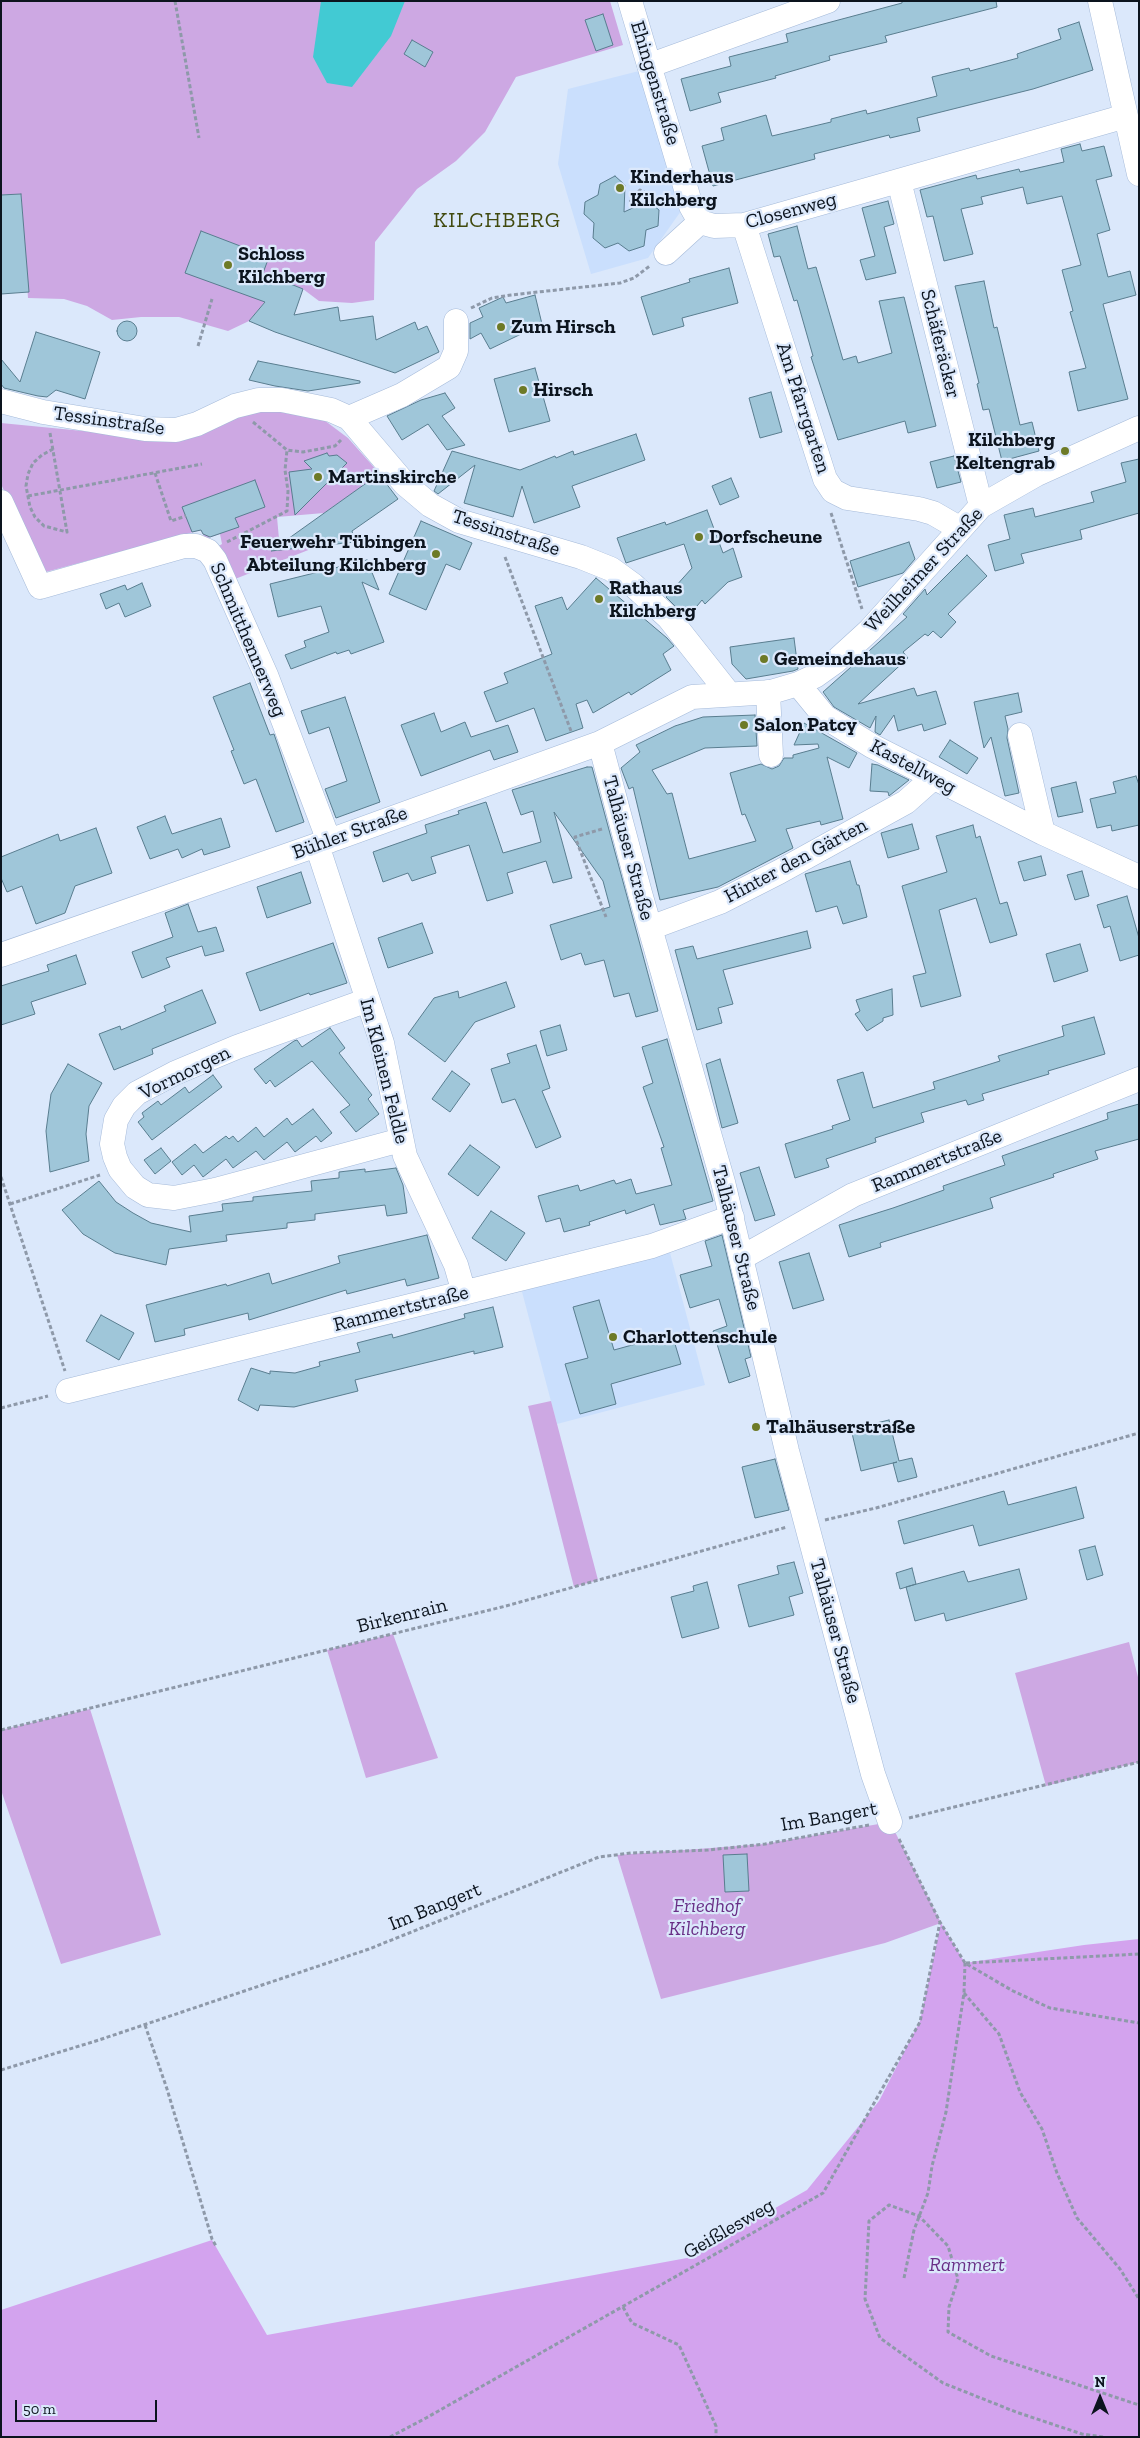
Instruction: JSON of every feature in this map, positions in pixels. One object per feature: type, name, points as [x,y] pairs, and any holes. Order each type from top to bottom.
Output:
[{"type":"street","name":"Ehingenstraße","points":[[630,1],[651,65],[691,206],[700,222]]},
{"type":"street","points":[[651,65],[828,1]]},
{"type":"street","points":[[1100,1],[1139,174]]},
{"type":"street","name":"Closenweg","points":[[700,222],[714,226],[744,225],[1126,116]]},
{"type":"street","name":"Schäferäcker","points":[[900,181],[981,506]]},
{"type":"street","points":[[666,253],[700,222]]},
{"type":"street","name":"Am Pfarrgarten","points":[[744,225],[823,472],[833,491],[847,498],[919,509],[933,513],[960,528]]},
{"type":"street","points":[[349,418],[402,395],[449,367],[456,351],[456,321]]},
{"type":"street","name":"Tessinstraße","points":[[1,402],[50,413],[145,429],[176,430],[197,424],[235,406],[259,400],[282,400],[331,410],[349,418],[400,478],[430,505],[459,521],[505,536],[559,549],[611,570],[633,585],[669,618],[728,694]]},
{"type":"street","name":"Weilheimer Straße","points":[[798,684],[836,661],[870,630],[981,506],[1059,463],[1139,428]]},
{"type":"street","name":"Schmitthennerweg","points":[[1,502],[40,588],[184,546],[196,546],[208,551],[215,560],[266,676],[323,843]]},
{"type":"street","points":[[694,652],[692,697],[768,692],[798,684]]},
{"type":"street","name":"Kastellweg","points":[[798,684],[825,717],[872,746],[1043,833],[1139,877]]},
{"type":"street","points":[[768,692],[771,755]]},
{"type":"street","name":"Bühler Straße","points":[[1,955],[323,843],[589,746],[692,697]]},
{"type":"street","points":[[1020,735],[1043,833]]},
{"type":"street","name":"Talhäuser Straße","points":[[589,746],[621,822],[732,1217],[787,1451],[873,1774],[890,1822]]},
{"type":"street","name":"Hinter den Gärten","points":[[650,928],[720,902],[780,872],[906,802],[933,778]]},
{"type":"street","name":"Im Kleinen Feldle","points":[[323,843],[382,1043],[401,1140],[413,1173],[456,1265],[464,1293]]},
{"type":"street","name":"Vormorgen","points":[[368,1000],[238,1047],[175,1073],[137,1093],[124,1106],[112,1132],[112,1144],[120,1169],[135,1187],[148,1194],[174,1198],[215,1190],[401,1140]]},
{"type":"street","name":"Rammertstraße","points":[[741,1258],[853,1196],[1139,1079]]},
{"type":"street","name":"Rammertstraße","points":[[70,1391],[652,1246],[732,1217]]},
{"type":"path","points":[[175,1],[199,138]]},
{"type":"path","points":[[630,202],[640,190],[700,222]]},
{"type":"path","points":[[456,321],[472,307],[492,298],[620,283],[634,278],[666,253]]},
{"type":"path","points":[[198,346],[212,299]]},
{"type":"path","points":[[50,413],[53,449],[67,532],[44,526],[36,517],[26,486],[28,474],[33,464],[42,455],[53,449]]},
{"type":"path","points":[[257,426],[287,450],[303,452],[335,446],[340,441]]},
{"type":"path","points":[[208,551],[286,511],[288,491],[285,470],[287,450]]},
{"type":"path","points":[[28,496],[202,464]]},
{"type":"path","points":[[155,473],[171,521],[186,516]]},
{"type":"path","points":[[833,491],[829,509],[870,630]]},
{"type":"path","points":[[505,536],[505,557],[589,746]]},
{"type":"path","points":[[606,917],[575,837],[621,822]]},
{"type":"path","points":[[10,1204],[120,1169]]},
{"type":"path","points":[[1,1177],[70,1391],[1,1408]]},
{"type":"path","name":"Birkenrain","points":[[1,1730],[506,1606],[806,1521],[836,1519],[1139,1433]]},
{"type":"path","name":"Im Bangert","points":[[1,2070],[145,2025],[369,1949],[599,1858],[631,1853],[708,1850],[765,1844],[890,1822],[1046,1786],[1139,1762]]},
{"type":"path","points":[[890,1822],[940,1922],[965,1963],[1013,1991],[1050,2008],[1139,2023]]},
{"type":"path","name":"Geißlesweg","points":[[390,2437],[823,2193],[920,2022],[940,1922]]},
{"type":"path","points":[[965,1963],[1139,1954]]},
{"type":"path","points":[[904,2278],[914,2230],[928,2193],[932,2166],[946,2112],[964,1993],[965,1963]]},
{"type":"path","points":[[964,1993],[999,2034],[1020,2092],[1042,2129],[1057,2173],[1077,2218],[1120,2269],[1139,2299]]},
{"type":"path","points":[[145,2025],[167,2089],[212,2239],[216,2246]]},
{"type":"path","points":[[1103,2437],[1082,2434],[1016,2412],[943,2382],[880,2338],[866,2299],[869,2221],[889,2206],[919,2216],[948,2246],[958,2279],[949,2307],[948,2332],[991,2356],[1139,2405]]},
{"type":"path","points":[[623,2307],[632,2323],[679,2345],[716,2426],[716,2437]]},
{"type":"shaded area","name":"Kinderhaus Kilchberg","points":[[639,71],[681,211],[648,258],[591,274],[558,164],[568,89]]},
{"type":"shaded area","name":"Charlottenschule","points":[[669,1249],[705,1385],[557,1424],[521,1288]]},
{"type":"green space","points":[[1,1],[610,1],[623,45],[516,77],[485,132],[456,161],[417,189],[375,242],[374,300],[352,303],[319,301],[303,289],[282,281],[249,321],[228,331],[179,317],[141,317],[112,320],[87,306],[64,299],[28,298],[21,194],[1,195]]},
{"type":"green space","points":[[258,408],[324,420],[348,438],[380,474],[324,513],[277,517],[280,550],[321,545],[230,581],[217,547],[222,544],[220,534],[205,539],[201,530],[42,573],[1,484],[1,423],[175,440],[221,426],[239,415]]},
{"type":"green space","points":[[551,1401],[598,1580],[574,1587],[528,1406]]},
{"type":"green space","points":[[393,1634],[438,1758],[366,1778],[327,1650]]},
{"type":"green space","points":[[1129,1642],[1139,1681],[1139,1762],[1046,1786],[1015,1673]]},
{"type":"green space","points":[[90,1709],[161,1935],[61,1964],[1,1790],[1,1730]]},
{"type":"green space","name":"Friedhof Kilchberg","points":[[890,1822],[941,1923],[885,1943],[661,1999],[617,1855],[765,1844]]},
{"type":"green space","name":"Rammert","points":[[941,1923],[965,1963],[1084,1945],[1139,1939],[1139,2437],[1,2437],[1,2310],[212,2240],[267,2335],[687,2258],[807,2190],[879,2101],[920,2021]]},
{"type":"water","points":[[321,1],[405,1],[391,36],[352,87],[327,83],[313,57]]},
{"type":"building","points":[[902,1],[996,1],[997,7],[885,36],[887,42],[829,56],[830,60],[775,76],[776,78],[718,93],[721,102],[690,111],[681,79],[731,66],[729,57],[788,42],[786,34],[902,3]]},
{"type":"building","points":[[603,14],[613,45],[596,51],[585,20]]},
{"type":"building","points":[[1079,22],[1093,70],[1033,89],[917,118],[920,131],[890,138],[889,135],[814,154],[815,159],[713,186],[702,146],[724,140],[721,128],[766,115],[772,136],[831,122],[831,119],[866,110],[867,114],[937,96],[932,77],[969,68],[970,71],[1018,58],[1017,54],[1061,39],[1058,29]]},
{"type":"building","points":[[412,40],[433,52],[425,67],[404,54]]},
{"type":"building","points":[[1080,144],[1082,151],[1104,146],[1112,176],[1096,180],[1110,230],[1097,234],[1108,277],[1130,271],[1136,295],[1103,304],[1128,399],[1078,411],[1069,372],[1086,368],[1070,312],[1073,311],[1062,270],[1081,265],[1062,196],[1027,204],[1023,187],[981,197],[983,204],[961,209],[973,254],[944,261],[933,216],[927,217],[920,190],[976,175],[977,179],[1019,169],[1020,172],[1064,162],[1061,149]]},
{"type":"building","points":[[615,176],[625,185],[624,212],[648,201],[659,210],[658,226],[646,230],[644,246],[629,251],[618,243],[605,248],[593,238],[594,223],[584,214],[585,202],[598,195],[600,184]]},
{"type":"building","points":[[21,194],[29,292],[1,294],[1,195]]},
{"type":"building","points":[[888,201],[894,224],[884,227],[896,273],[866,280],[860,260],[875,256],[862,208]]},
{"type":"building","points":[[797,226],[808,269],[816,267],[843,360],[856,356],[858,363],[892,353],[879,301],[904,297],[936,426],[908,433],[905,421],[838,440],[811,357],[813,356],[797,300],[794,301],[780,256],[774,257],[768,234]]},
{"type":"building","points":[[201,231],[269,257],[263,273],[303,289],[294,315],[338,307],[340,321],[373,316],[376,340],[415,322],[418,330],[427,326],[439,352],[395,373],[275,332],[249,321],[265,302],[185,273]]},
{"type":"building","points":[[729,268],[738,303],[682,318],[684,326],[653,335],[641,297],[690,282],[689,279]]},
{"type":"building","points":[[984,281],[994,328],[997,327],[1020,425],[1032,422],[1039,451],[1002,461],[989,409],[983,410],[977,384],[979,383],[955,286]]},
{"type":"building","points":[[535,295],[542,324],[490,349],[481,333],[470,339],[470,323],[483,317],[479,308],[503,297],[506,303]]},
{"type":"building","points":[[127,321],[134,324],[137,331],[134,338],[127,341],[120,338],[117,331],[120,324]]},
{"type":"building","points":[[36,332],[100,352],[85,399],[56,390],[47,397],[38,396],[4,388],[1,384],[1,359],[20,382]]},
{"type":"building","points":[[258,361],[360,381],[360,383],[308,391],[249,380]]},
{"type":"building","points":[[535,368],[550,421],[509,432],[494,379]]},
{"type":"building","points":[[771,392],[782,432],[760,438],[749,398]]},
{"type":"building","points":[[445,393],[455,408],[442,416],[465,445],[447,450],[428,424],[402,440],[387,416],[421,400]]},
{"type":"building","points":[[636,434],[645,460],[572,486],[580,507],[534,523],[522,486],[513,517],[464,503],[475,465],[438,494],[434,491],[452,451],[520,470],[555,456],[556,458],[573,451],[574,455]]},
{"type":"building","name":"Martinskirche","points":[[327,453],[329,456],[337,455],[347,463],[295,515],[289,472],[312,469],[304,461]]},
{"type":"building","points":[[954,456],[961,482],[937,488],[930,462]]},
{"type":"building","points":[[1139,459],[1139,513],[1080,530],[1082,539],[1021,554],[1024,563],[995,571],[988,545],[1010,539],[1004,515],[1033,508],[1035,517],[1094,502],[1091,492],[1126,482],[1121,463]]},
{"type":"building","points":[[379,474],[398,499],[352,531],[355,542],[271,551]]},
{"type":"building","points":[[731,478],[739,497],[720,505],[712,486]]},
{"type":"building","points":[[255,480],[265,507],[235,518],[239,527],[210,537],[203,534],[201,530],[192,532],[182,507]]},
{"type":"building","points":[[707,510],[723,553],[733,548],[742,577],[728,582],[705,604],[702,600],[687,618],[666,597],[692,568],[684,544],[626,563],[617,538],[665,522],[666,525]]},
{"type":"building","points":[[421,521],[472,543],[460,570],[446,564],[426,610],[389,594]]},
{"type":"building","points":[[909,542],[915,559],[903,573],[858,587],[850,561]]},
{"type":"building","points":[[967,555],[987,576],[948,614],[956,622],[941,638],[933,631],[928,636],[925,634],[903,652],[908,658],[858,704],[914,688],[917,696],[936,691],[946,724],[924,731],[922,724],[898,731],[894,715],[880,735],[875,732],[876,716],[870,728],[834,707],[823,692],[907,617],[903,614],[925,589],[927,595]]},
{"type":"building","points":[[367,560],[379,590],[362,582],[384,642],[351,654],[349,650],[337,654],[336,652],[291,669],[285,655],[306,647],[304,641],[329,632],[321,606],[278,617],[270,584]]},
{"type":"building","points":[[596,578],[674,646],[663,654],[671,670],[631,695],[629,692],[593,713],[587,700],[576,704],[583,728],[546,741],[534,708],[496,722],[484,692],[508,683],[504,673],[552,654],[535,606],[562,597],[567,610]]},
{"type":"building","points":[[142,583],[151,606],[125,617],[119,603],[106,609],[100,594],[125,585],[127,590]]},
{"type":"building","name":"Gemeindehaus","points":[[794,638],[798,669],[746,679],[732,664],[730,647]]},
{"type":"building","points":[[250,683],[270,735],[274,734],[304,822],[276,832],[256,779],[244,784],[231,751],[234,750],[213,697]]},
{"type":"building","points":[[1018,693],[1022,712],[1005,716],[1008,729],[1007,738],[1019,793],[1005,796],[991,737],[984,748],[974,702]]},
{"type":"building","points":[[345,697],[380,802],[336,818],[325,789],[347,781],[329,727],[309,734],[301,711]]},
{"type":"building","points":[[434,713],[441,732],[465,722],[471,737],[508,725],[518,752],[494,760],[490,750],[421,776],[401,725]]},
{"type":"building","points":[[755,715],[757,746],[705,748],[652,770],[667,794],[672,793],[689,859],[756,841],[745,814],[742,815],[730,773],[761,764],[772,769],[779,766],[784,758],[793,758],[793,755],[819,748],[818,744],[794,745],[804,723],[857,753],[849,768],[827,757],[843,819],[821,825],[820,821],[786,829],[793,848],[718,887],[660,900],[633,787],[629,789],[621,768],[640,752],[636,745],[675,726],[703,717]]},
{"type":"building","points":[[950,740],[978,758],[967,774],[939,757]]},
{"type":"building","points":[[872,764],[909,780],[889,796],[888,792],[870,791]]},
{"type":"building","points":[[592,767],[658,1011],[636,1017],[629,993],[614,997],[604,960],[585,965],[581,953],[561,960],[550,925],[610,907],[603,881],[554,812],[572,878],[553,883],[546,861],[507,873],[513,893],[487,901],[469,845],[431,857],[436,873],[412,881],[408,873],[383,882],[373,852],[427,833],[425,825],[459,814],[458,811],[486,802],[503,853],[541,842],[533,811],[521,815],[512,790]]},
{"type":"building","points":[[1136,776],[1139,785],[1139,825],[1112,831],[1111,825],[1097,828],[1090,799],[1116,793],[1113,782]]},
{"type":"building","points":[[1076,782],[1083,812],[1058,817],[1051,788]]},
{"type":"building","points":[[165,816],[172,834],[221,818],[230,847],[204,855],[202,849],[182,858],[178,849],[150,859],[137,827]]},
{"type":"building","points":[[912,824],[919,849],[888,858],[881,833]]},
{"type":"building","points":[[973,825],[976,838],[980,836],[1000,904],[1007,902],[1017,935],[990,943],[976,898],[939,910],[961,996],[921,1007],[913,976],[926,973],[902,886],[947,872],[936,836]]},
{"type":"building","points":[[96,828],[112,873],[75,886],[65,913],[36,924],[22,886],[7,892],[1,878],[1,857],[58,834],[60,841]]},
{"type":"building","points":[[1041,856],[1046,875],[1024,881],[1018,862]]},
{"type":"building","points":[[850,861],[857,885],[859,885],[867,917],[843,924],[837,906],[816,912],[805,874]]},
{"type":"building","points":[[1082,871],[1089,896],[1075,900],[1067,875]]},
{"type":"building","points":[[301,872],[311,903],[267,918],[257,887]]},
{"type":"building","points":[[1127,896],[1139,938],[1139,955],[1120,961],[1110,926],[1104,928],[1097,905]]},
{"type":"building","points":[[188,904],[198,932],[216,927],[224,951],[205,956],[202,946],[166,958],[170,967],[142,978],[132,952],[173,937],[165,913]]},
{"type":"building","points":[[422,923],[433,953],[388,968],[378,938]]},
{"type":"building","points":[[807,931],[811,948],[723,970],[733,1004],[718,1008],[722,1023],[697,1030],[675,950],[693,946],[697,959]]},
{"type":"building","points":[[333,943],[347,983],[310,995],[309,993],[260,1011],[246,973]]},
{"type":"building","points":[[1080,944],[1088,971],[1054,982],[1046,954]]},
{"type":"building","points":[[76,955],[86,984],[31,1002],[35,1014],[1,1025],[1,986],[49,971],[47,965]]},
{"type":"building","points":[[506,982],[515,1007],[475,1022],[445,1062],[408,1034],[434,998],[458,991],[459,998]]},
{"type":"building","points":[[892,989],[893,1015],[883,1018],[883,1021],[867,1031],[855,1014],[860,1011],[856,1000]]},
{"type":"building","points":[[202,990],[216,1023],[152,1049],[153,1054],[114,1070],[99,1034],[120,1026],[121,1030],[166,1011],[164,1006]]},
{"type":"building","points":[[1094,1017],[1105,1054],[1048,1071],[1049,1074],[982,1094],[984,1100],[968,1105],[966,1100],[921,1113],[924,1122],[875,1138],[876,1142],[826,1159],[829,1167],[795,1178],[785,1144],[833,1129],[832,1126],[850,1120],[837,1080],[863,1072],[873,1108],[935,1089],[933,1082],[1000,1061],[998,1056],[1064,1036],[1062,1026]]},
{"type":"building","points":[[560,1025],[567,1050],[547,1056],[540,1031]]},
{"type":"building","points":[[330,1028],[345,1048],[339,1053],[372,1095],[368,1099],[379,1114],[356,1132],[340,1112],[350,1105],[312,1061],[275,1087],[270,1080],[266,1084],[254,1069],[294,1041],[297,1040],[302,1047]]},
{"type":"building","points":[[667,1039],[713,1201],[683,1210],[686,1219],[660,1225],[654,1204],[626,1214],[625,1210],[589,1222],[590,1225],[564,1232],[560,1218],[546,1222],[538,1196],[578,1185],[580,1191],[614,1180],[616,1184],[631,1179],[636,1194],[672,1185],[661,1148],[664,1147],[643,1087],[653,1083],[642,1047]]},
{"type":"building","points":[[536,1045],[550,1088],[542,1091],[561,1137],[536,1148],[515,1099],[502,1103],[491,1069],[510,1063],[507,1054]]},
{"type":"building","points":[[720,1059],[738,1123],[722,1128],[706,1064]]},
{"type":"building","points":[[68,1064],[102,1083],[89,1106],[86,1134],[89,1161],[50,1172],[46,1131],[51,1094]]},
{"type":"building","points":[[452,1071],[470,1084],[450,1112],[432,1099]]},
{"type":"building","points":[[213,1075],[222,1087],[152,1140],[138,1122],[144,1117],[142,1113],[158,1101],[161,1105],[185,1087],[189,1093]]},
{"type":"building","points":[[1139,1104],[1139,1139],[1095,1151],[1098,1159],[1053,1174],[1054,1177],[990,1198],[993,1208],[880,1243],[881,1247],[849,1257],[839,1225],[944,1190],[943,1186],[1005,1165],[1002,1156],[1108,1119],[1107,1113]]},
{"type":"building","points":[[313,1109],[332,1133],[321,1142],[316,1136],[295,1152],[287,1142],[264,1160],[256,1151],[233,1168],[226,1159],[203,1177],[194,1165],[182,1175],[172,1162],[195,1144],[203,1153],[226,1136],[229,1139],[233,1136],[238,1142],[256,1127],[264,1137],[287,1118],[292,1125]]},
{"type":"building","points":[[470,1145],[500,1167],[478,1196],[448,1174]]},
{"type":"building","points":[[161,1148],[171,1161],[155,1174],[144,1160]]},
{"type":"building","points":[[759,1167],[775,1215],[755,1221],[740,1173]]},
{"type":"building","points":[[396,1168],[403,1185],[407,1213],[387,1216],[385,1205],[315,1214],[315,1220],[287,1223],[287,1228],[226,1235],[227,1241],[169,1249],[166,1265],[115,1253],[83,1234],[62,1210],[99,1181],[116,1202],[151,1223],[191,1232],[189,1216],[223,1211],[222,1204],[253,1201],[253,1197],[312,1191],[311,1181],[339,1178],[339,1172],[365,1169],[365,1172]]},
{"type":"building","points":[[491,1211],[525,1233],[506,1261],[472,1238]]},
{"type":"building","points":[[427,1235],[439,1278],[407,1286],[405,1279],[347,1294],[346,1290],[249,1320],[248,1313],[184,1329],[185,1335],[155,1342],[146,1305],[226,1284],[227,1286],[269,1273],[272,1284],[340,1263],[338,1256]]},
{"type":"building","points":[[722,1235],[751,1357],[745,1359],[750,1376],[729,1383],[713,1331],[727,1326],[719,1299],[690,1308],[680,1275],[712,1266],[705,1241]]},
{"type":"building","points":[[809,1253],[824,1300],[793,1309],[779,1262]]},
{"type":"building","points":[[599,1300],[614,1350],[672,1334],[681,1364],[611,1384],[616,1404],[580,1414],[565,1364],[588,1358],[573,1307]]},
{"type":"building","points":[[493,1307],[503,1347],[474,1354],[474,1351],[355,1380],[358,1391],[294,1407],[260,1405],[258,1411],[238,1400],[251,1368],[270,1374],[270,1371],[295,1373],[320,1366],[319,1362],[360,1352],[357,1343],[392,1334],[393,1338],[465,1318],[464,1314]]},
{"type":"building","points":[[101,1315],[134,1333],[119,1360],[86,1341]]},
{"type":"building","points":[[889,1420],[899,1461],[912,1458],[917,1477],[898,1482],[893,1463],[861,1471],[851,1429]]},
{"type":"building","points":[[775,1459],[789,1510],[755,1518],[742,1467]]},
{"type":"building","points":[[1076,1487],[1084,1518],[979,1546],[973,1525],[904,1544],[898,1521],[1004,1491],[1008,1505]]},
{"type":"building","points":[[1095,1546],[1103,1575],[1087,1580],[1079,1550]]},
{"type":"building","points":[[794,1562],[803,1593],[789,1597],[794,1615],[749,1627],[738,1585],[779,1574],[777,1566]]},
{"type":"building","points":[[912,1568],[916,1584],[900,1589],[896,1573]]},
{"type":"building","points":[[1019,1569],[1027,1599],[946,1621],[944,1613],[915,1621],[906,1587],[964,1571],[968,1582]]},
{"type":"building","points":[[707,1582],[719,1628],[682,1638],[671,1597],[694,1591],[693,1586]]},
{"type":"building","points":[[747,1854],[749,1891],[725,1892],[723,1855]]},
{"type":"place","name":"Kinderhaus Kilchberg","points":[[620,188]]},
{"type":"place","name":"Schloss Kilchberg","points":[[228,265]]},
{"type":"place","name":"Zum Hirsch","points":[[501,327]]},
{"type":"place","name":"Hirsch","points":[[523,390]]},
{"type":"place","name":"Kilchberg Keltengrab","points":[[1065,451]]},
{"type":"place","name":"Martinskirche","points":[[318,477]]},
{"type":"place","name":"Dorfscheune","points":[[699,537]]},
{"type":"place","name":"Feuerwehr Tübingen Abteilung Kilchberg","points":[[436,554]]},
{"type":"place","name":"Rathaus Kilchberg","points":[[599,599]]},
{"type":"place","name":"Gemeindehaus","points":[[764,659]]},
{"type":"place","name":"Salon Patcy","points":[[744,725]]},
{"type":"place","name":"Charlottenschule","points":[[613,1337]]},
{"type":"place","name":"Talhäuserstraße","points":[[756,1427]]},
{"type":"district","name":"KILCHBERG","points":[[497,221]]}]
